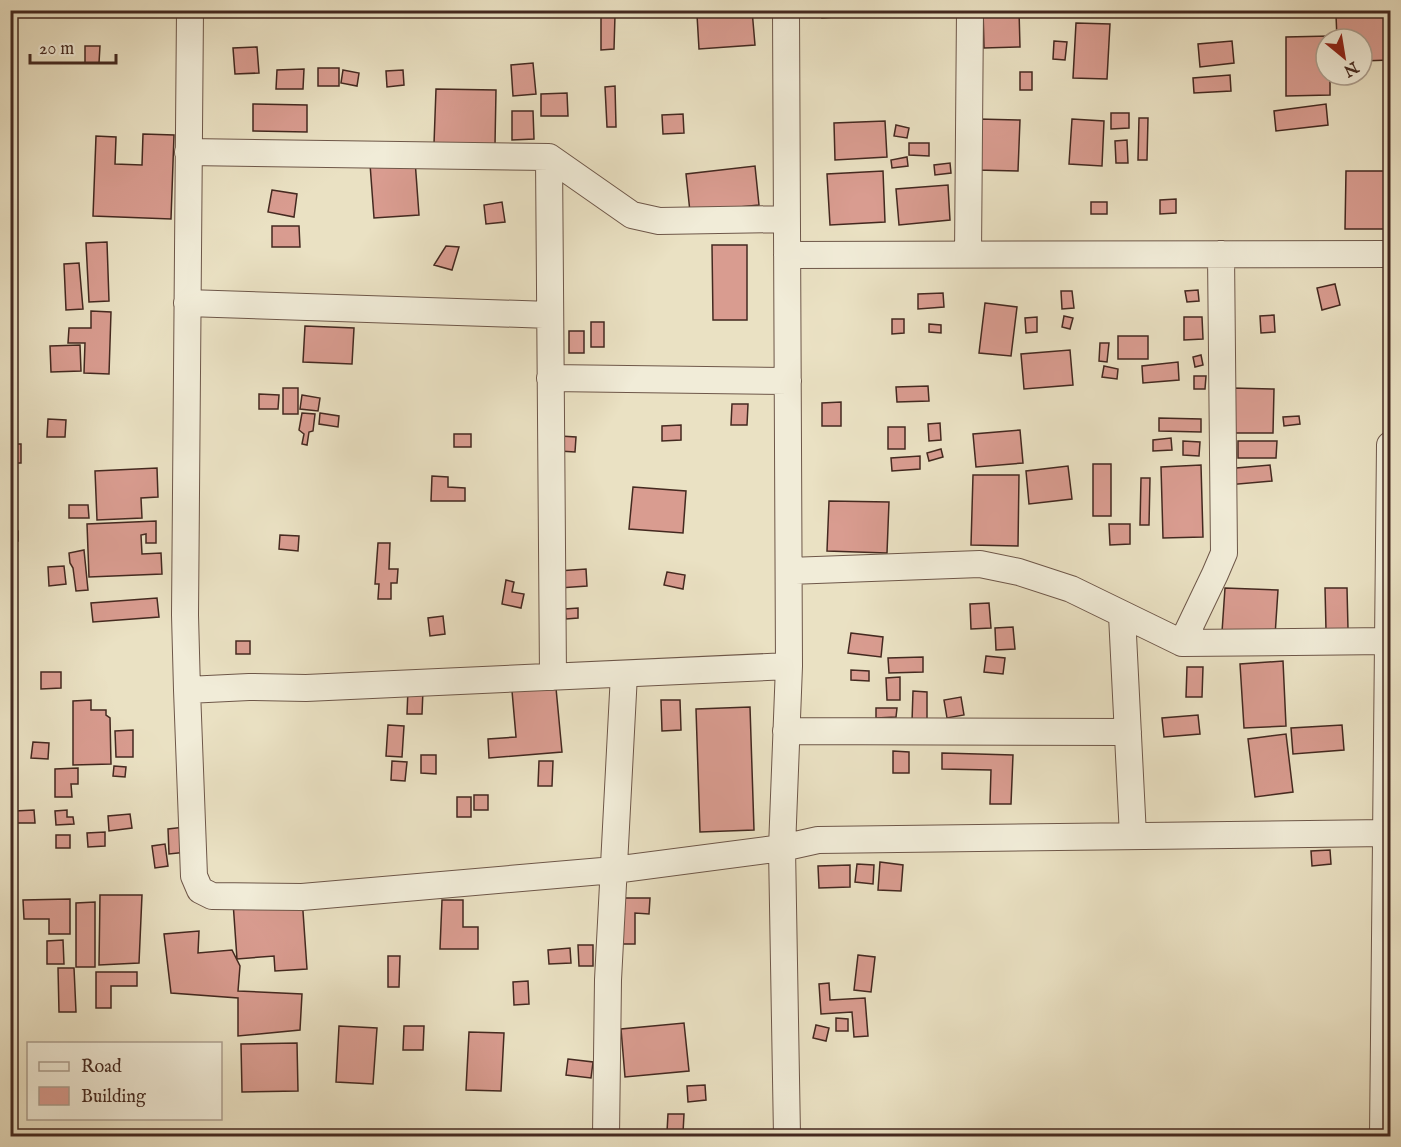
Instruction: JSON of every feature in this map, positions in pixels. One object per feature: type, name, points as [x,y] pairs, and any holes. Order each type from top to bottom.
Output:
[{"type":"street","points":[[190,10],[185,615],[194,876],[200,890],[212,896],[302,897],[614,870],[782,848],[818,840],[1386,833]]},
{"type":"street","points":[[786,10],[789,666],[782,848],[787,1137]]},
{"type":"street","points":[[968,254],[970,10]]},
{"type":"street","points":[[188,152],[549,157],[632,215],[659,221],[787,219]]},
{"type":"street","points":[[549,157],[553,677]]},
{"type":"street","points":[[1182,643],[1224,553],[1221,254]]},
{"type":"street","points":[[787,255],[1390,254]]},
{"type":"street","points":[[187,303],[550,315]]},
{"type":"street","points":[[550,378],[788,381]]},
{"type":"street","points":[[1383,1137],[1388,880],[1386,833],[1389,721],[1390,446]]},
{"type":"street","points":[[789,571],[980,564],[1019,572],[1071,589],[1182,643],[1388,641]]},
{"type":"street","points":[[1122,615],[1133,836]]},
{"type":"street","points":[[187,690],[249,687],[306,688],[789,666]]},
{"type":"street","points":[[606,1137],[608,980],[624,674]]},
{"type":"street","points":[[786,731],[1128,732]]},
{"type":"building","points":[[752,10],[755,45],[699,49],[697,15]]},
{"type":"building","points":[[822,10],[888,10],[888,13],[822,18]]},
{"type":"building","points":[[983,10],[1019,10],[1020,47],[984,48]]},
{"type":"building","points":[[1390,13],[1390,60],[1374,61],[1374,27],[1336,27],[1336,15]]},
{"type":"building","points":[[601,15],[615,15],[614,49],[601,50]]},
{"type":"building","points":[[1076,23],[1110,24],[1107,79],[1073,78]]},
{"type":"building","points":[[1314,36],[1314,87],[1330,87],[1330,95],[1286,96],[1286,37]]},
{"type":"building","points":[[1054,41],[1067,42],[1065,60],[1053,59]]},
{"type":"building","points":[[1232,41],[1234,63],[1200,67],[1198,44]]},
{"type":"building","points":[[85,46],[100,46],[99,63],[85,63]]},
{"type":"building","points":[[257,47],[259,73],[235,74],[233,48]]},
{"type":"building","points":[[533,63],[536,94],[513,96],[511,65]]},
{"type":"building","points":[[318,68],[339,68],[339,86],[318,86]]},
{"type":"building","points":[[304,69],[303,89],[276,89],[277,70]]},
{"type":"building","points":[[343,70],[359,73],[357,86],[341,83]]},
{"type":"building","points":[[403,70],[404,85],[387,87],[386,71]]},
{"type":"building","points":[[1020,72],[1032,72],[1032,90],[1020,90]]},
{"type":"building","points":[[1230,75],[1231,91],[1194,93],[1193,78]]},
{"type":"building","points":[[615,86],[616,127],[607,127],[605,87]]},
{"type":"building","points":[[436,89],[496,90],[495,145],[434,144]]},
{"type":"building","points":[[567,93],[568,116],[541,116],[541,94]]},
{"type":"building","points":[[253,104],[307,105],[307,132],[253,131]]},
{"type":"building","points":[[1326,104],[1328,125],[1276,131],[1274,111]]},
{"type":"building","points":[[512,111],[533,111],[534,139],[512,140]]},
{"type":"building","points":[[1111,113],[1129,113],[1129,128],[1111,129]]},
{"type":"building","points":[[683,114],[684,133],[663,134],[662,115]]},
{"type":"building","points":[[1139,118],[1148,118],[1147,160],[1138,160]]},
{"type":"building","points":[[978,119],[1020,120],[1018,171],[976,170]]},
{"type":"building","points":[[1072,119],[1104,121],[1102,166],[1069,164]]},
{"type":"building","points":[[885,121],[887,157],[835,160],[834,123]]},
{"type":"building","points":[[896,125],[909,128],[907,138],[894,136]]},
{"type":"building","points":[[143,134],[174,135],[171,219],[93,216],[96,136],[116,137],[115,164],[142,165]]},
{"type":"building","points":[[1127,140],[1128,163],[1116,163],[1115,141]]},
{"type":"building","points":[[909,143],[929,143],[929,156],[909,155]]},
{"type":"building","points":[[907,157],[908,166],[892,168],[891,160]]},
{"type":"building","points":[[415,160],[419,215],[374,218],[370,164]]},
{"type":"building","points":[[950,163],[951,173],[935,175],[934,165]]},
{"type":"building","points":[[755,166],[759,205],[690,212],[686,174]]},
{"type":"building","points":[[883,171],[885,222],[830,225],[827,174]]},
{"type":"building","points":[[1346,171],[1390,171],[1390,229],[1345,229]]},
{"type":"building","points":[[948,185],[950,220],[899,225],[896,189]]},
{"type":"building","points":[[272,190],[297,194],[294,217],[268,212]]},
{"type":"building","points":[[1176,199],[1176,213],[1160,214],[1160,200]]},
{"type":"building","points":[[502,202],[505,222],[486,224],[484,205]]},
{"type":"building","points":[[1091,202],[1107,202],[1107,214],[1091,214]]},
{"type":"building","points":[[272,226],[299,226],[300,247],[272,247]]},
{"type":"building","points":[[107,242],[109,301],[89,302],[86,243]]},
{"type":"building","points":[[712,245],[747,245],[747,320],[713,320]]},
{"type":"building","points":[[446,246],[459,247],[452,270],[434,265]]},
{"type":"building","points":[[79,263],[83,309],[66,310],[64,264]]},
{"type":"building","points":[[1335,284],[1340,305],[1322,310],[1317,288]]},
{"type":"building","points":[[1198,290],[1199,301],[1187,302],[1185,291]]},
{"type":"building","points":[[1061,291],[1072,291],[1074,308],[1062,309]]},
{"type":"building","points":[[943,293],[944,307],[918,309],[918,294]]},
{"type":"building","points":[[985,303],[1017,307],[1011,356],[979,353]]},
{"type":"building","points":[[91,311],[111,312],[109,374],[84,373],[85,343],[68,343],[69,328],[91,328]]},
{"type":"building","points":[[1274,315],[1275,332],[1261,333],[1260,316]]},
{"type":"building","points":[[1064,316],[1073,318],[1070,329],[1062,327]]},
{"type":"building","points":[[1037,317],[1037,332],[1026,333],[1025,318]]},
{"type":"building","points":[[1184,317],[1202,317],[1203,339],[1184,340]]},
{"type":"building","points":[[892,319],[904,319],[904,333],[892,334]]},
{"type":"building","points":[[591,322],[604,322],[604,347],[591,347]]},
{"type":"building","points":[[929,324],[941,325],[941,333],[929,332]]},
{"type":"building","points":[[305,326],[354,328],[352,364],[303,362]]},
{"type":"building","points":[[569,331],[584,331],[584,353],[569,353]]},
{"type":"building","points":[[1118,336],[1148,336],[1148,359],[1118,359]]},
{"type":"building","points":[[1100,343],[1109,343],[1107,362],[1099,361]]},
{"type":"building","points":[[80,345],[81,371],[51,372],[50,346]]},
{"type":"building","points":[[1070,350],[1073,385],[1024,389],[1021,354]]},
{"type":"building","points":[[1201,355],[1203,365],[1195,367],[1193,357]]},
{"type":"building","points":[[1178,362],[1179,380],[1143,383],[1142,366]]},
{"type":"building","points":[[1104,366],[1118,369],[1117,379],[1102,377]]},
{"type":"building","points":[[1194,376],[1206,376],[1205,389],[1194,389]]},
{"type":"building","points":[[928,386],[929,401],[897,402],[896,387]]},
{"type":"building","points":[[283,388],[298,388],[298,414],[283,414]]},
{"type":"building","points":[[1232,388],[1274,389],[1273,433],[1232,433]]},
{"type":"building","points":[[259,394],[279,395],[278,409],[259,409]]},
{"type":"building","points":[[302,395],[320,398],[318,411],[300,409]]},
{"type":"building","points":[[841,402],[841,426],[822,426],[822,403]]},
{"type":"building","points":[[732,404],[748,404],[747,425],[731,425]]},
{"type":"building","points":[[302,413],[315,414],[313,431],[309,432],[307,445],[302,444],[304,434],[299,430]]},
{"type":"building","points":[[320,413],[339,416],[338,427],[319,424]]},
{"type":"building","points":[[1299,416],[1300,424],[1284,426],[1283,417]]},
{"type":"building","points":[[1159,418],[1201,419],[1201,432],[1159,431]]},
{"type":"building","points":[[48,419],[66,420],[65,437],[47,437]]},
{"type":"building","points":[[940,423],[941,440],[929,441],[928,424]]},
{"type":"building","points":[[681,425],[681,440],[662,441],[662,426]]},
{"type":"building","points":[[888,427],[905,427],[905,449],[888,449]]},
{"type":"building","points":[[1020,430],[1023,463],[976,467],[973,434]]},
{"type":"building","points":[[454,434],[471,434],[471,447],[454,447]]},
{"type":"building","points":[[560,436],[576,437],[575,452],[559,451]]},
{"type":"building","points":[[1171,438],[1172,450],[1153,451],[1153,440]]},
{"type":"building","points":[[1183,441],[1200,442],[1199,456],[1183,455]]},
{"type":"building","points":[[1238,441],[1277,441],[1276,458],[1238,458]]},
{"type":"building","points":[[10,444],[21,444],[21,463],[10,463]]},
{"type":"building","points":[[941,449],[943,457],[929,461],[927,453]]},
{"type":"building","points":[[920,456],[920,469],[892,471],[891,458]]},
{"type":"building","points":[[1093,464],[1111,464],[1111,516],[1093,516]]},
{"type":"building","points":[[1201,465],[1203,537],[1163,538],[1161,467]]},
{"type":"building","points":[[1270,465],[1272,481],[1227,485],[1225,469]]},
{"type":"building","points":[[1068,466],[1072,499],[1029,504],[1026,471]]},
{"type":"building","points":[[157,468],[158,497],[141,498],[142,518],[97,520],[95,471]]},
{"type":"building","points":[[973,475],[1019,475],[1018,546],[971,545]]},
{"type":"building","points":[[432,476],[448,477],[448,487],[465,488],[465,501],[431,501]]},
{"type":"building","points":[[1141,478],[1150,478],[1149,525],[1140,525]]},
{"type":"building","points":[[633,487],[686,491],[683,533],[629,529]]},
{"type":"building","points":[[829,501],[889,502],[887,553],[827,551]]},
{"type":"building","points":[[69,505],[88,505],[89,518],[69,518]]},
{"type":"building","points":[[156,521],[156,543],[146,543],[146,534],[141,535],[142,554],[161,553],[162,574],[89,577],[87,524]]},
{"type":"building","points":[[1109,524],[1130,524],[1130,544],[1110,545]]},
{"type":"building","points":[[10,531],[18,531],[18,541],[10,541]]},
{"type":"building","points":[[280,535],[299,536],[298,551],[279,549]]},
{"type":"building","points":[[378,543],[390,543],[389,569],[398,569],[397,583],[391,583],[391,599],[378,599],[379,584],[375,584]]},
{"type":"building","points":[[84,550],[88,590],[76,591],[69,553]]},
{"type":"building","points":[[64,566],[66,584],[49,586],[48,567]]},
{"type":"building","points":[[586,569],[587,586],[559,588],[558,571]]},
{"type":"building","points":[[667,572],[685,575],[683,589],[664,585]]},
{"type":"building","points":[[506,580],[514,582],[512,592],[524,594],[521,608],[502,604]]},
{"type":"building","points":[[1225,588],[1278,590],[1275,636],[1222,632]]},
{"type":"building","points":[[1325,588],[1347,588],[1348,629],[1326,630]]},
{"type":"building","points":[[157,598],[159,617],[93,622],[91,603]]},
{"type":"building","points":[[989,603],[991,628],[971,629],[970,604]]},
{"type":"building","points":[[578,608],[578,618],[566,619],[565,609]]},
{"type":"building","points":[[443,616],[445,634],[430,636],[428,618]]},
{"type":"building","points":[[1013,627],[1015,649],[996,650],[995,628]]},
{"type":"building","points":[[10,629],[15,630],[15,642],[10,642]]},
{"type":"building","points":[[851,633],[883,637],[881,657],[848,653]]},
{"type":"building","points":[[236,641],[250,641],[250,654],[236,654]]},
{"type":"building","points":[[986,656],[1005,658],[1003,674],[984,672]]},
{"type":"building","points":[[923,657],[923,672],[889,673],[888,658]]},
{"type":"building","points":[[1283,661],[1286,726],[1244,728],[1240,664]]},
{"type":"building","points":[[1187,667],[1203,667],[1202,697],[1186,697]]},
{"type":"building","points":[[851,670],[869,671],[869,681],[851,680]]},
{"type":"building","points":[[41,672],[61,672],[61,688],[41,689]]},
{"type":"building","points":[[900,677],[900,700],[887,700],[886,678]]},
{"type":"building","points":[[556,688],[562,752],[489,758],[488,739],[516,737],[512,691]]},
{"type":"building","points":[[408,689],[423,690],[422,714],[407,714]]},
{"type":"building","points":[[913,691],[927,692],[927,722],[912,722]]},
{"type":"building","points":[[961,697],[964,715],[947,718],[944,700]]},
{"type":"building","points":[[91,700],[91,710],[106,710],[106,715],[110,718],[111,764],[73,765],[73,701]]},
{"type":"building","points":[[661,700],[680,700],[681,730],[662,731]]},
{"type":"building","points":[[750,707],[754,830],[700,832],[696,709]]},
{"type":"building","points":[[876,708],[897,708],[896,717],[876,718]]},
{"type":"building","points":[[1198,715],[1200,734],[1164,737],[1162,718]]},
{"type":"building","points":[[388,725],[404,726],[402,757],[386,756]]},
{"type":"building","points":[[1342,725],[1344,750],[1293,754],[1291,728]]},
{"type":"building","points":[[133,730],[133,757],[116,757],[115,731]]},
{"type":"building","points":[[1286,734],[1293,792],[1255,797],[1248,739]]},
{"type":"building","points":[[33,742],[49,743],[48,759],[31,758]]},
{"type":"building","points":[[893,751],[909,752],[909,773],[893,773]]},
{"type":"building","points":[[942,753],[1013,755],[1011,804],[990,804],[991,770],[942,769]]},
{"type":"building","points":[[421,755],[436,755],[436,774],[421,773]]},
{"type":"building","points":[[392,761],[407,762],[405,781],[391,780]]},
{"type":"building","points":[[539,761],[553,761],[552,786],[538,786]]},
{"type":"building","points":[[114,766],[126,767],[125,777],[113,776]]},
{"type":"building","points":[[78,768],[78,784],[71,784],[72,797],[55,797],[55,769]]},
{"type":"building","points":[[474,795],[488,795],[488,810],[474,810]]},
{"type":"building","points":[[457,797],[471,797],[471,817],[457,817]]},
{"type":"building","points":[[34,810],[35,823],[15,823],[15,811]]},
{"type":"building","points":[[67,810],[67,817],[73,817],[74,824],[56,825],[55,811]]},
{"type":"building","points":[[130,814],[132,828],[109,831],[108,816]]},
{"type":"building","points":[[185,827],[187,852],[169,854],[168,829]]},
{"type":"building","points":[[105,832],[105,846],[88,847],[87,833]]},
{"type":"building","points":[[56,835],[70,835],[70,848],[56,848]]},
{"type":"building","points":[[165,844],[168,866],[155,868],[152,846]]},
{"type":"building","points":[[1330,850],[1331,864],[1312,866],[1311,851]]},
{"type":"building","points":[[880,862],[903,865],[901,891],[878,890]]},
{"type":"building","points":[[857,864],[874,865],[873,884],[855,882]]},
{"type":"building","points":[[850,865],[850,887],[819,888],[818,866]]},
{"type":"building","points":[[100,895],[142,895],[139,963],[99,965]]},
{"type":"building","points":[[302,897],[307,969],[275,971],[274,956],[237,959],[233,902]]},
{"type":"building","points":[[620,898],[650,898],[649,914],[635,913],[635,944],[619,944]]},
{"type":"building","points":[[70,899],[70,934],[49,934],[49,919],[24,919],[23,900]]},
{"type":"building","points":[[442,900],[463,900],[463,927],[478,927],[478,949],[440,949]]},
{"type":"building","points":[[95,902],[95,967],[76,967],[76,903]]},
{"type":"building","points":[[199,931],[198,953],[232,950],[240,966],[238,991],[302,994],[300,1030],[238,1036],[238,998],[171,993],[164,934]]},
{"type":"building","points":[[63,940],[64,964],[47,964],[47,941]]},
{"type":"building","points":[[578,945],[593,945],[593,966],[579,966]]},
{"type":"building","points":[[570,948],[571,963],[549,964],[548,950]]},
{"type":"building","points":[[858,955],[875,957],[871,992],[854,990]]},
{"type":"building","points":[[388,956],[400,956],[399,987],[388,987]]},
{"type":"building","points":[[58,968],[74,968],[76,1012],[59,1012]]},
{"type":"building","points":[[96,972],[137,972],[137,986],[111,986],[111,1008],[96,1008]]},
{"type":"building","points":[[528,981],[529,1004],[514,1005],[513,982]]},
{"type":"building","points":[[829,983],[830,1000],[865,998],[868,1036],[854,1037],[852,1012],[821,1014],[819,984]]},
{"type":"building","points":[[836,1018],[848,1019],[848,1031],[836,1031]]},
{"type":"building","points":[[684,1023],[689,1071],[625,1077],[621,1029]]},
{"type":"building","points":[[816,1025],[829,1028],[826,1041],[813,1038]]},
{"type":"building","points":[[339,1026],[377,1028],[373,1084],[336,1082]]},
{"type":"building","points":[[404,1026],[424,1026],[423,1050],[403,1050]]},
{"type":"building","points":[[469,1032],[504,1033],[501,1091],[466,1090]]},
{"type":"building","points":[[297,1043],[298,1091],[242,1092],[241,1044]]},
{"type":"building","points":[[568,1059],[593,1062],[591,1078],[566,1075]]},
{"type":"building","points":[[705,1085],[706,1100],[688,1102],[687,1086]]},
{"type":"building","points":[[668,1114],[684,1114],[683,1133],[667,1132]]}]
